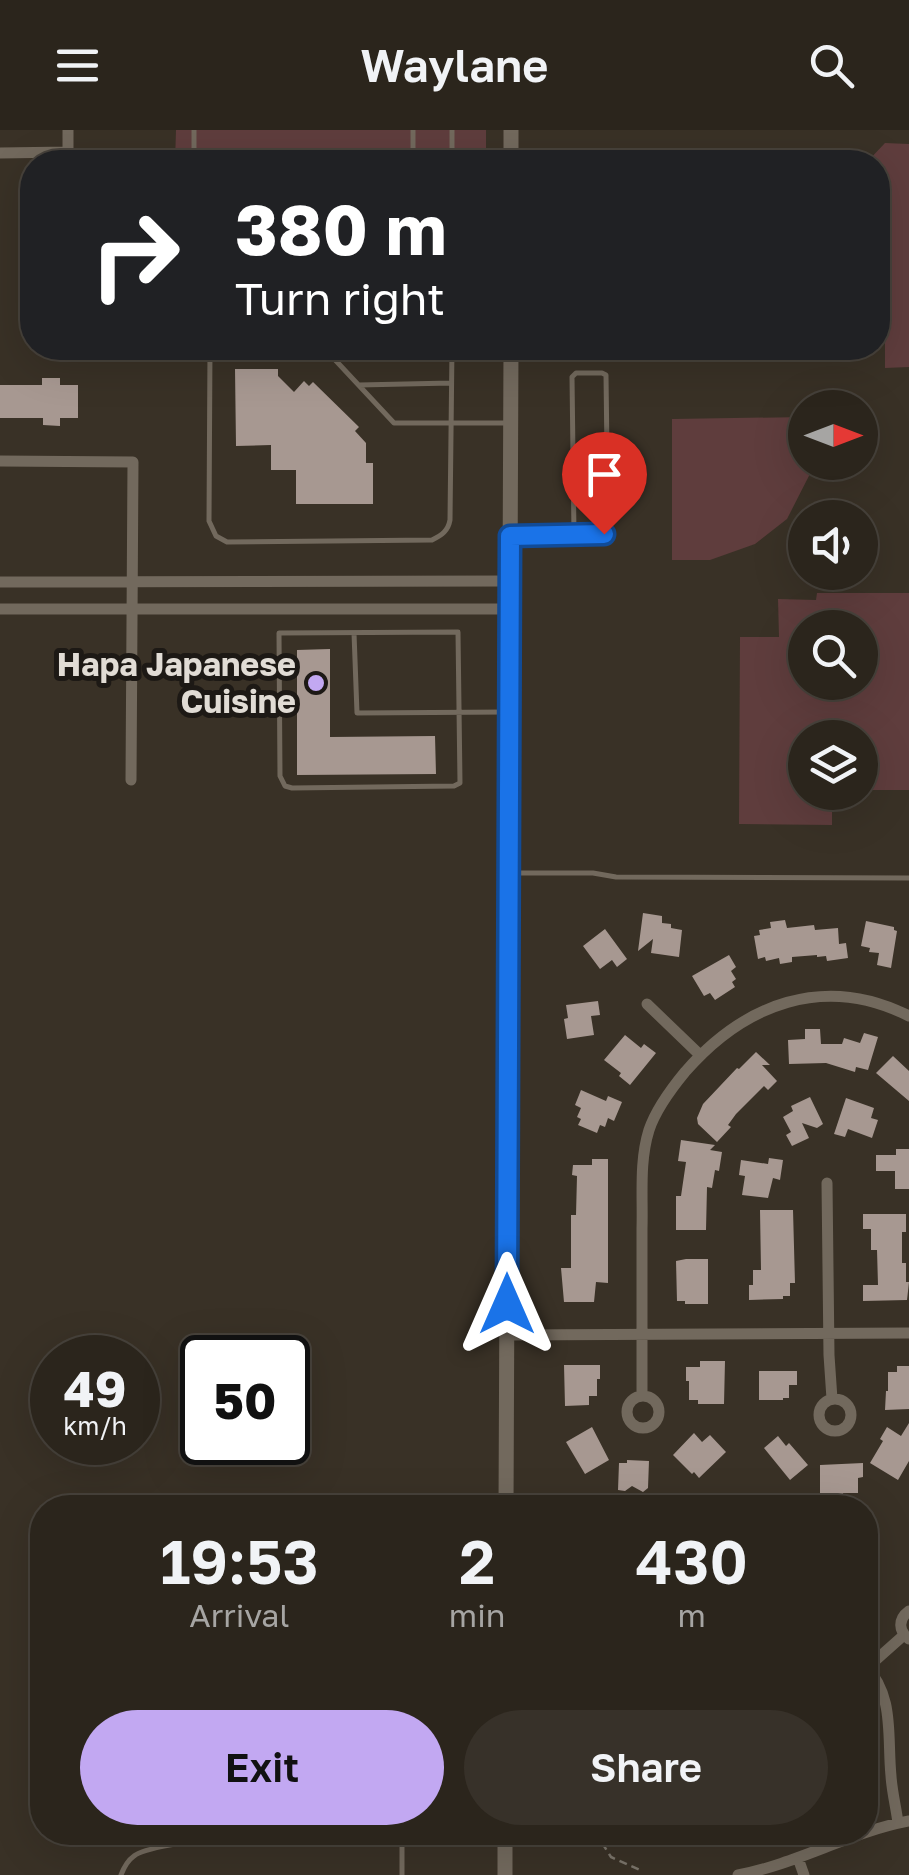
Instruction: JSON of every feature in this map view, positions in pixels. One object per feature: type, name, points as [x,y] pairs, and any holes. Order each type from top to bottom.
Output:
[{"type":"main road","points":[[506,1495],[510,360]]},
{"type":"main road","points":[[505,1845],[505,1875]]},
{"type":"street","points":[[0,461],[133,462],[131,780]]},
{"type":"street","points":[[0,582],[510,581]]},
{"type":"street","points":[[0,609],[510,609]]},
{"type":"street","points":[[642,1396],[642,1169],[649,1130],[662,1103],[700,1054],[738,1023],[763,1010],[794,1000],[851,998],[909,1016]]},
{"type":"street","points":[[646,1004],[700,1054]]},
{"type":"street","points":[[828,1182],[832,1399]]},
{"type":"street","points":[[507,1334],[909,1333]]},
{"type":"street","points":[[878,1657],[906,1637],[900,1622],[909,1611]]},
{"type":"street","points":[[878,1681],[888,1706],[891,1776],[904,1822],[878,1831]]},
{"type":"street","points":[[738,1875],[836,1845]]},
{"type":"street","points":[[798,1858],[804,1875]]},
{"type":"lane","points":[[210,360],[208,521],[216,536],[227,542],[432,540],[443,534],[450,520],[452,360]]},
{"type":"lane","points":[[335,360],[394,423],[510,423]]},
{"type":"lane","points":[[510,536],[604,534],[608,530],[606,375],[602,373],[576,373],[572,378],[574,534]]},
{"type":"lane","points":[[357,385],[452,383]]},
{"type":"lane","points":[[458,632],[460,714],[460,784],[286,786],[280,776],[279,633],[458,632]]},
{"type":"lane","points":[[354,633],[356,713],[510,712]]},
{"type":"lane","points":[[510,874],[909,878]]},
{"type":"lane","points":[[121,1875],[124,1865],[136,1853],[174,1845]]},
{"type":"lane","points":[[402,1845],[402,1875]]},
{"type":"path","points":[[604,1845],[612,1857],[640,1870]]},
{"type":"shaded area","points":[[176,130],[486,130],[486,150],[175,150]]},
{"type":"shaded area","points":[[885,143],[909,144],[909,367],[885,368],[885,360],[890,360],[890,150],[878,150]]},
{"type":"shaded area","points":[[788,417],[788,480],[806,480],[796,500],[788,500],[787,519],[755,544],[710,560],[672,560],[672,419]]},
{"type":"shaded area","points":[[817,593],[909,593],[909,790],[878,790],[878,720],[788,720],[788,810],[832,810],[832,825],[739,824],[740,637],[779,637],[778,599],[816,600]]},
{"type":"building","points":[[235,369],[278,369],[278,376],[294,392],[304,381],[309,386],[313,382],[359,427],[355,431],[366,443],[366,463],[373,463],[373,504],[296,504],[296,470],[271,470],[271,445],[236,446]]},
{"type":"building","points":[[42,378],[60,378],[60,385],[78,385],[78,418],[60,418],[60,426],[43,425],[43,418],[0,418],[0,385],[42,385]]},
{"type":"building","points":[[330,649],[330,737],[435,736],[436,774],[297,775],[297,650]]},
{"type":"building","points":[[643,913],[662,916],[662,923],[682,930],[679,957],[651,953],[653,939],[638,951]]},
{"type":"building","points":[[785,920],[787,928],[838,928],[839,944],[846,943],[848,958],[827,961],[826,956],[792,957],[792,962],[780,964],[779,958],[758,959],[754,936],[760,935],[759,930],[771,928],[770,922]]},
{"type":"building","points":[[866,921],[897,931],[891,968],[877,965],[879,953],[861,946]]},
{"type":"building","points":[[605,929],[627,959],[617,967],[612,960],[600,969],[583,946]]},
{"type":"building","points":[[729,955],[736,967],[731,971],[735,987],[715,1000],[710,993],[704,996],[692,976]]},
{"type":"building","points":[[598,1001],[600,1015],[591,1016],[594,1035],[567,1039],[566,1005]]},
{"type":"building","points":[[805,1029],[820,1029],[821,1044],[842,1044],[844,1038],[860,1043],[864,1033],[878,1037],[868,1070],[856,1067],[855,1072],[826,1063],[789,1064],[788,1040],[805,1039]]},
{"type":"building","points":[[625,1035],[641,1048],[644,1044],[656,1053],[630,1085],[604,1060]]},
{"type":"building","points":[[756,1052],[770,1065],[762,1065],[777,1081],[768,1090],[764,1086],[736,1114],[728,1125],[731,1127],[717,1142],[698,1124],[703,1104]]},
{"type":"building","points":[[893,1056],[909,1071],[909,1101],[876,1073]]},
{"type":"building","points":[[581,1090],[606,1101],[608,1096],[622,1102],[614,1121],[608,1118],[597,1133],[578,1125],[581,1108],[575,1105]]},
{"type":"building","points":[[810,1097],[823,1124],[817,1128],[802,1123],[809,1138],[792,1146],[786,1135],[791,1132],[783,1117],[793,1111],[791,1106]]},
{"type":"building","points":[[846,1098],[874,1108],[871,1118],[878,1120],[872,1138],[848,1129],[845,1137],[834,1134]]},
{"type":"building","points":[[681,1140],[715,1145],[710,1150],[722,1152],[712,1188],[707,1187],[706,1230],[676,1230],[676,1196],[681,1196],[686,1162],[678,1161]]},
{"type":"building","points":[[896,1149],[909,1149],[909,1189],[895,1189],[895,1171],[876,1171],[876,1155],[896,1155]]},
{"type":"building","points":[[769,1158],[783,1160],[780,1180],[773,1178],[768,1198],[742,1195],[745,1176],[739,1175],[741,1160],[768,1164]]},
{"type":"building","points":[[592,1159],[608,1159],[608,1283],[596,1282],[594,1302],[564,1302],[561,1268],[571,1268],[571,1215],[576,1215],[577,1176],[572,1175],[573,1165],[592,1165]]},
{"type":"building","points":[[760,1210],[793,1210],[795,1283],[790,1283],[790,1296],[783,1299],[749,1300],[753,1270],[761,1270]]},
{"type":"building","points":[[863,1214],[906,1214],[902,1263],[906,1263],[909,1282],[907,1300],[863,1301],[863,1285],[878,1285],[877,1250],[871,1250],[871,1229],[863,1229]]},
{"type":"building","points":[[708,1259],[708,1304],[677,1301],[676,1261]]},
{"type":"building","points":[[700,1361],[725,1361],[724,1404],[689,1400],[686,1367],[700,1367]]},
{"type":"building","points":[[564,1365],[600,1365],[597,1396],[589,1396],[589,1405],[565,1406]]},
{"type":"building","points":[[897,1366],[909,1366],[909,1409],[885,1410],[888,1372],[897,1372]]},
{"type":"building","points":[[759,1371],[797,1371],[797,1385],[789,1385],[789,1398],[759,1400]]},
{"type":"building","points":[[909,1423],[909,1461],[898,1480],[870,1463],[887,1427],[901,1436]]},
{"type":"building","points":[[592,1427],[609,1460],[585,1474],[566,1442]]},
{"type":"building","points":[[694,1433],[702,1442],[710,1435],[726,1452],[699,1478],[673,1455]]},
{"type":"building","points":[[778,1436],[808,1465],[790,1480],[764,1448]]},
{"type":"building","points":[[649,1461],[648,1488],[643,1492],[632,1486],[618,1490],[619,1463]]},
{"type":"building","points":[[863,1463],[858,1493],[820,1494],[820,1465]]},
{"type":"place","name":"Hapa Japanese Cuisine","points":[[316,683]]},
{"type":"route","points":[[507,1304],[510,536],[604,534]]}]
